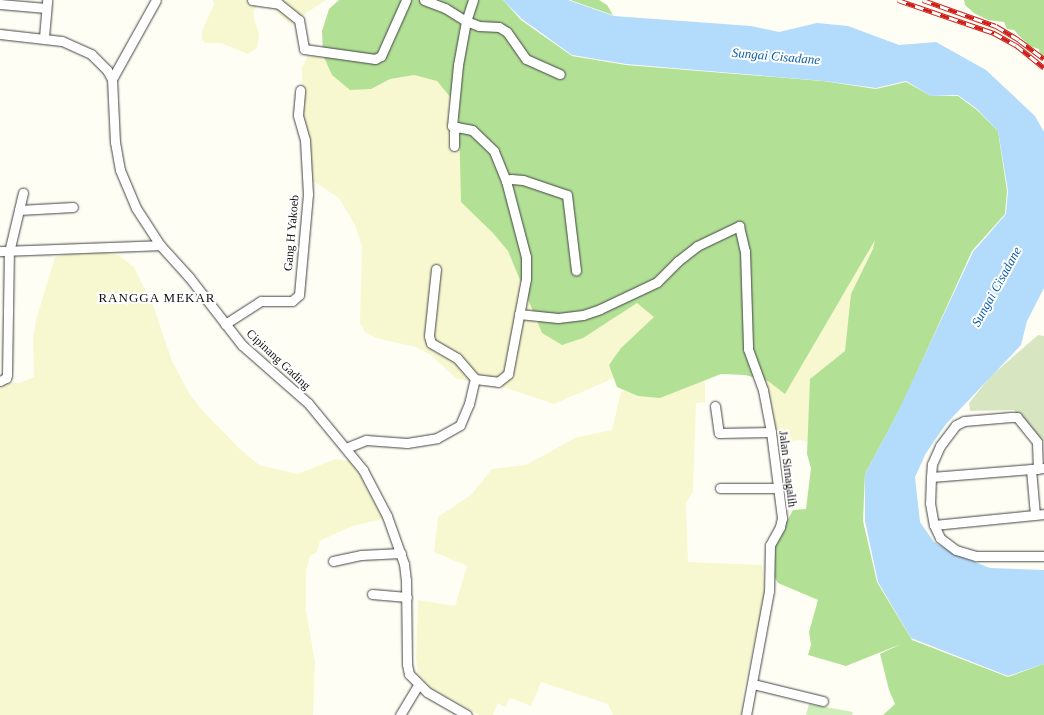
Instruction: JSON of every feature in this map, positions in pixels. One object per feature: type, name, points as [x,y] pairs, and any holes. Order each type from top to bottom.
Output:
[{"type":"street","points":[[0,34],[44,37],[62,41],[91,54],[102,63],[112,79],[156,0]]},
{"type":"street","points":[[252,0],[279,4],[299,20],[304,49],[375,59],[381,56],[406,0]]},
{"type":"street","points":[[424,0],[445,8],[466,21],[479,26],[499,27],[508,32],[526,58],[560,74]]},
{"type":"street","points":[[452,126],[459,58],[466,21],[473,0]]},
{"type":"street","points":[[0,4],[46,4],[44,37]]},
{"type":"street","name":"Cipinang Gading","points":[[112,79],[115,142],[120,170],[136,208],[160,245],[189,277],[242,345],[308,403],[346,448],[377,496],[400,553],[406,580],[407,664],[409,674],[418,685],[467,715]]},
{"type":"street","name":"Gang H Yakoeb","points":[[225,324],[261,301],[292,301],[299,295],[308,194],[305,140],[298,115],[300,90]]},
{"type":"street","points":[[452,126],[457,127],[454,132],[454,146]]},
{"type":"street","points":[[436,269],[429,312],[429,336],[432,343],[457,358],[475,379],[498,382],[508,374],[526,279],[526,257],[506,181],[494,151],[483,137],[472,130],[452,126]]},
{"type":"street","points":[[506,181],[512,179],[523,180],[567,195],[576,270]]},
{"type":"street","points":[[0,381],[6,378],[7,375],[5,251],[19,210],[23,193]]},
{"type":"street","points":[[19,210],[72,206]]},
{"type":"street","name":"Jalan Sirnagalih","points":[[519,314],[558,318],[583,315],[600,309],[657,282],[691,250],[740,226],[745,251],[748,349],[763,390],[771,432],[782,518],[780,527],[770,545],[769,591],[753,666],[753,684],[746,715]]},
{"type":"street","points":[[5,251],[160,245]]},
{"type":"street","points":[[346,448],[366,440],[407,443],[424,441],[445,435],[460,425],[469,404],[475,379]]},
{"type":"street","points":[[715,406],[719,433],[771,432]]},
{"type":"street","points":[[934,525],[1039,515],[1037,442],[1018,418],[1011,416],[964,422],[956,425],[940,446],[932,464],[931,477],[930,503],[934,525],[940,538],[956,550],[976,556],[1044,556]]},
{"type":"street","points":[[931,477],[1038,469]]},
{"type":"street","points":[[720,488],[778,488]]},
{"type":"street","points":[[333,561],[361,555],[400,553]]},
{"type":"street","points":[[372,594],[407,597]]},
{"type":"street","points":[[753,684],[823,701]]},
{"type":"street","points":[[400,715],[418,685]]},
{"type":"green space","points":[[213,0],[326,0],[290,24],[270,6],[257,6],[254,9],[254,18],[259,35],[257,48],[248,54],[221,43],[205,43],[202,39],[202,31],[214,4]]},
{"type":"green space","points":[[339,0],[503,0],[521,20],[572,56],[626,65],[823,81],[876,89],[906,82],[931,96],[958,96],[977,110],[998,131],[1007,191],[1005,214],[972,251],[902,405],[865,474],[863,521],[877,582],[912,640],[1008,677],[1044,664],[1044,715],[883,715],[895,704],[889,690],[880,654],[901,644],[846,666],[808,655],[811,645],[809,632],[818,600],[778,583],[770,569],[771,551],[793,510],[806,509],[811,468],[807,454],[810,379],[845,351],[851,294],[873,249],[875,240],[785,394],[768,381],[745,375],[721,374],[660,398],[638,396],[617,387],[609,365],[621,348],[654,317],[637,303],[583,338],[562,345],[542,333],[508,251],[493,233],[461,202],[459,120],[451,98],[437,81],[414,75],[390,79],[371,89],[350,90],[332,75],[323,55],[322,31],[329,9]]},
{"type":"green space","points":[[570,0],[599,0],[607,5],[613,15]]},
{"type":"green space","points":[[964,0],[1044,0],[1044,59],[1040,57],[1039,49],[1029,46],[1014,30],[1007,29],[1004,22],[988,20],[974,13],[965,5]]},
{"type":"green space","points":[[395,25],[620,302],[873,238],[919,240],[816,444],[800,440],[773,443],[770,405],[744,349],[649,363],[554,404],[495,384],[457,379],[431,355],[416,347],[376,338],[365,332],[360,323],[362,247],[355,225],[339,198],[313,181],[310,174],[302,124],[302,68],[310,52]]},
{"type":"green space","points":[[102,251],[118,255],[134,267],[154,308],[172,361],[189,393],[200,408],[239,448],[259,465],[298,474],[335,459],[354,462],[382,514],[382,519],[350,527],[320,541],[317,552],[310,556],[306,572],[306,610],[315,662],[313,715],[0,715],[0,383],[19,383],[34,377],[33,340],[36,320],[55,257],[66,254]]},
{"type":"green space","points":[[1038,335],[1044,336],[1044,441],[1038,441],[1014,410],[970,411],[969,403],[991,376]]},
{"type":"green space","points":[[687,372],[705,379],[705,402],[696,403],[693,492],[686,503],[688,562],[762,565],[765,595],[743,692],[741,715],[613,715],[608,704],[541,682],[531,706],[510,698],[505,707],[498,703],[493,715],[479,715],[431,688],[418,675],[416,659],[418,600],[455,606],[467,566],[434,552],[438,517],[471,495],[492,469],[526,465],[575,438],[612,430],[621,392]]},
{"type":"green space","points":[[809,704],[853,712],[852,715],[806,715]]},
{"type":"water","name":"Sungai Cisadane","points":[[503,0],[568,0],[614,16],[751,26],[779,32],[817,23],[848,26],[899,45],[936,42],[986,70],[1035,116],[1044,132],[1044,288],[1027,321],[1021,345],[946,424],[926,453],[915,477],[920,522],[934,542],[955,554],[990,568],[1044,570],[1044,664],[1008,676],[911,638],[878,582],[865,521],[865,474],[897,414],[973,252],[1006,214],[1008,191],[998,131],[977,109],[958,95],[931,96],[906,81],[876,88],[824,81],[626,64],[572,55],[522,19]]},
{"type":"railway","points":[[898,0],[994,33],[1016,45],[1044,68]]},
{"type":"railway","points":[[923,0],[996,26],[1019,40],[1044,59]]},
{"type":"district","name":"RANGGA MEKAR","points":[[157,298]]}]
